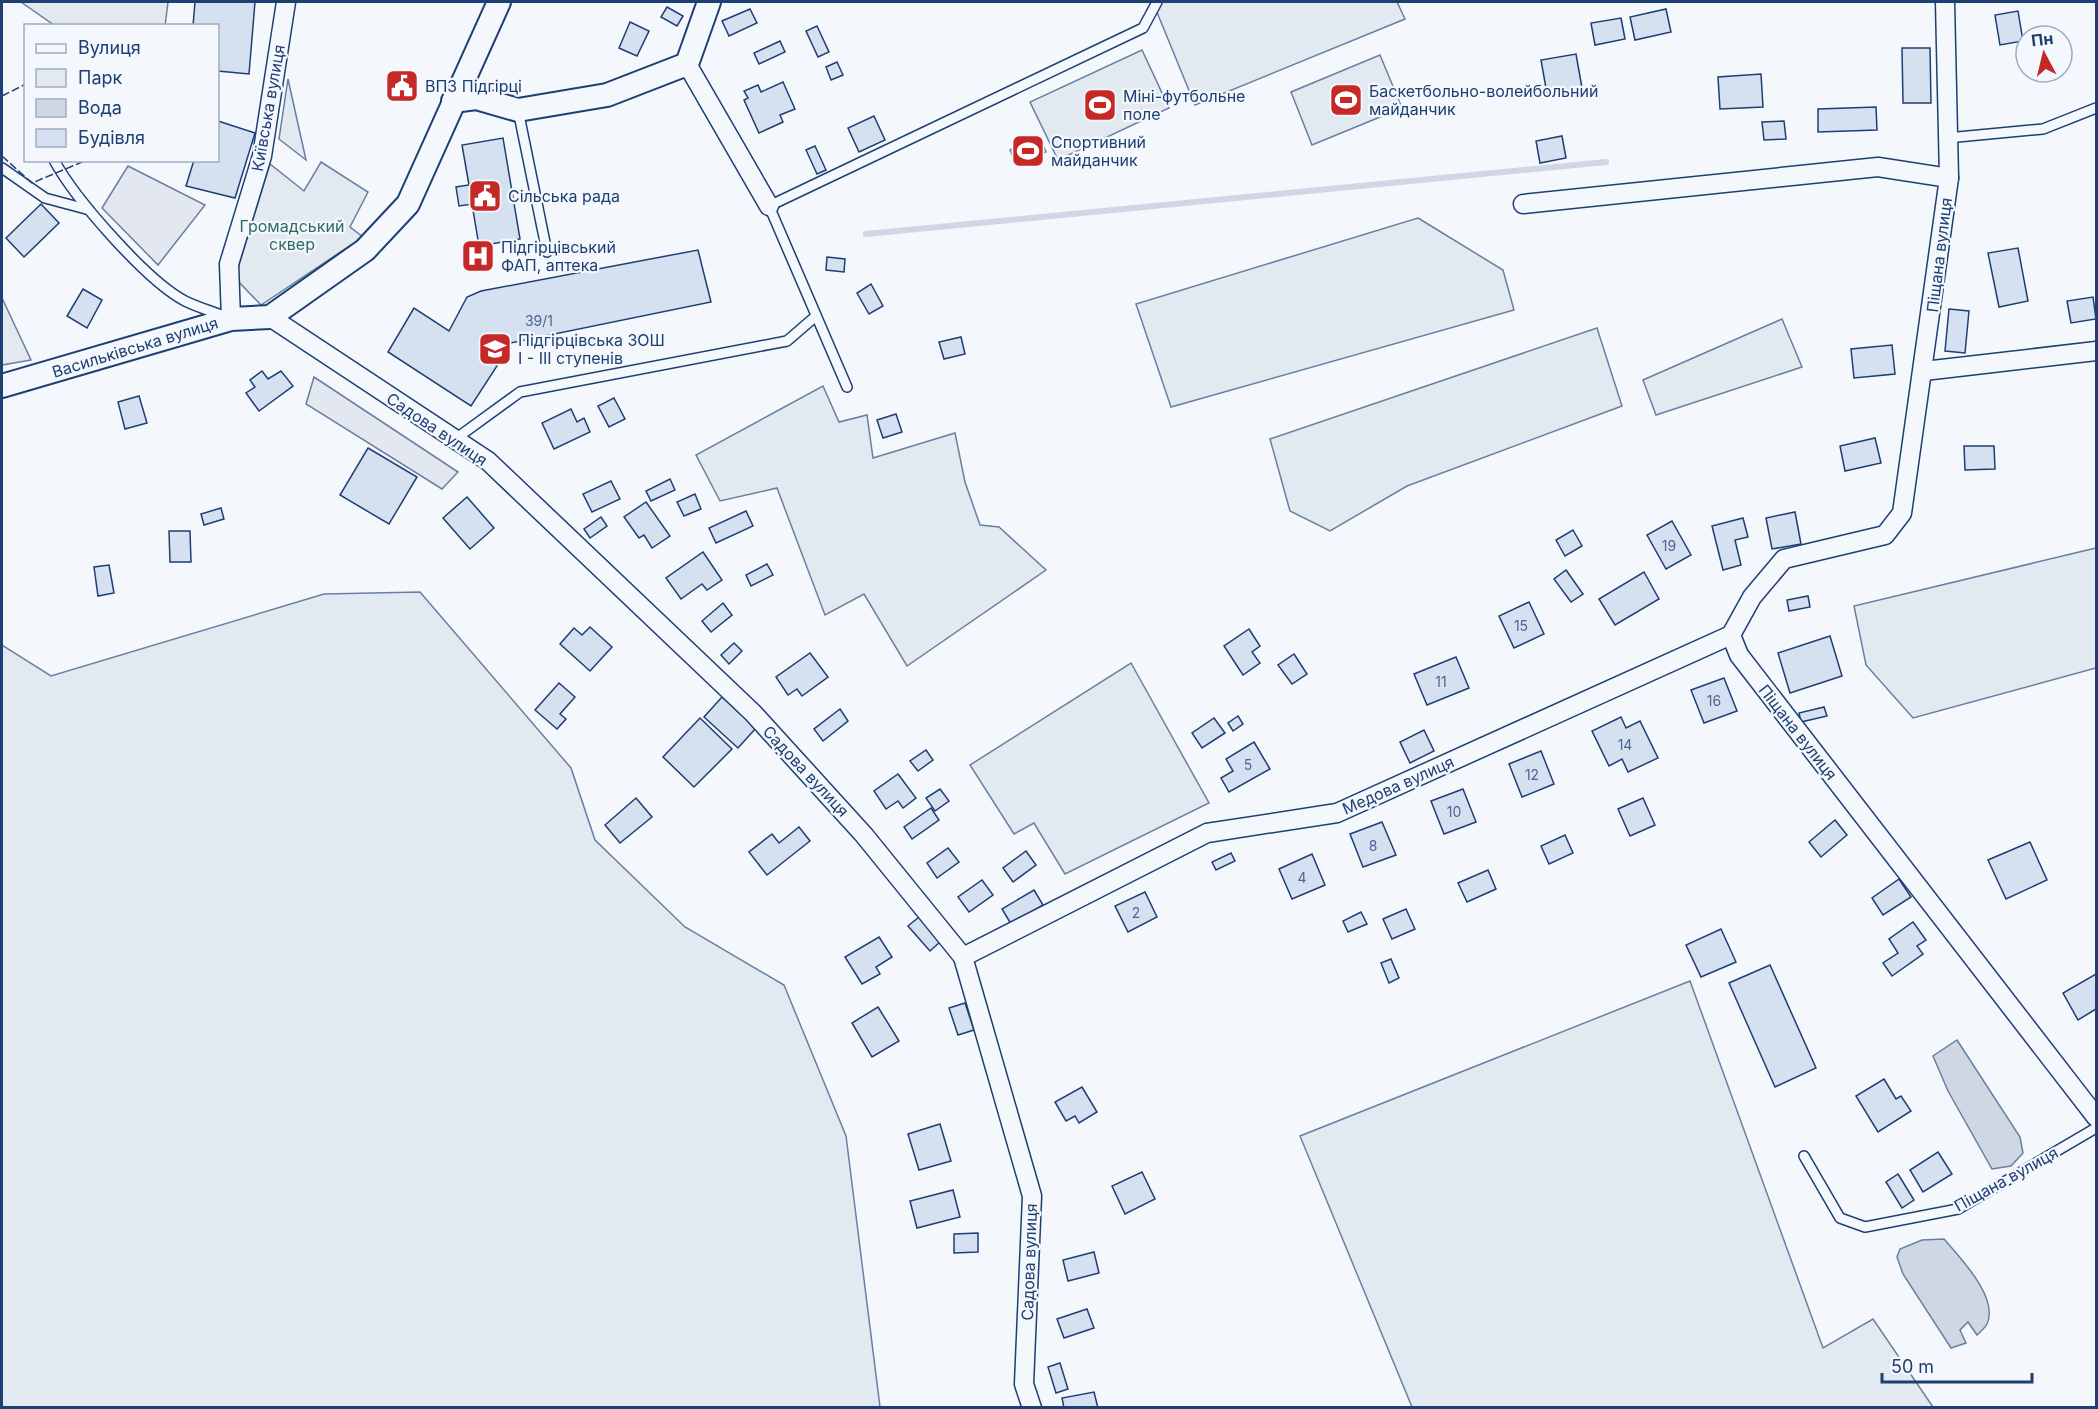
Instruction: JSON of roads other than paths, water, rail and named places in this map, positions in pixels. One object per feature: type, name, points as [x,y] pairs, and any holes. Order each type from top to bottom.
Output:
[{"type":"street","name":"Київська вулиця","points":[[231,319],[229,264],[262,156],[286,2]]},
{"type":"street","points":[[270,317],[365,250],[408,204],[499,2]]},
{"type":"street","points":[[453,100],[476,98],[518,110],[607,95],[687,64],[709,2]]},
{"type":"street","name":"Піщана вулиця","points":[[1945,2],[1948,178],[1924,371],[1902,513],[1885,535],[1784,559],[1752,597],[1731,635],[1739,656],[2097,1117]]},
{"type":"street","points":[[687,64],[769,206]]},
{"type":"street","points":[[1523,204],[1878,167],[1948,178]]},
{"type":"street","name":"Васильківська вулиця","points":[[2,386],[231,319],[270,317]]},
{"type":"street","name":"Садова вулиця","points":[[270,317],[488,461],[753,713],[864,834],[963,957],[1032,1196],[1024,1384],[1032,1407]]},
{"type":"street","points":[[1924,371],[2097,351]]},
{"type":"street","name":"Медова вулиця","points":[[963,957],[1207,833],[1337,813],[1731,635]]},
{"type":"lane","points":[[847,387],[769,206],[1143,28],[1157,2]]},
{"type":"lane","points":[[1947,138],[2043,129],[2097,108]]},
{"type":"lane","points":[[518,110],[547,252]]},
{"type":"lane","points":[[55,162],[86,209],[158,280],[184,300],[231,319]]},
{"type":"lane","points":[[2,168],[45,198],[86,209]]},
{"type":"lane","points":[[454,440],[520,392],[787,341],[816,316]]},
{"type":"lane","name":"Піщана вулиця","points":[[1804,1156],[1840,1218],[1865,1227],[1958,1209],[2097,1128]]},
{"type":"water","points":[[1957,1040],[2020,1137],[2023,1153],[2011,1166],[1992,1169],[1948,1091],[1933,1056]]},
{"type":"water","points":[[1944,1239],[1976,1278],[1988,1302],[1989,1313],[1987,1324],[1977,1335],[1968,1322],[1960,1330],[1966,1343],[1951,1348],[1903,1274],[1897,1257],[1900,1249],[1922,1240]]},
{"type":"waterway","points":[[866,234],[1606,162]]},
{"type":"place","name":"ВПЗ Підгірці","points":[[402,86]]},
{"type":"place","name":"Баскетбольно-волейбольний майданчик","points":[[1346,100]]},
{"type":"place","name":"Міні-футбольне поле","points":[[1100,105]]},
{"type":"place","name":"Спортивний майданчик","points":[[1028,151]]},
{"type":"place","name":"Сільська рада","points":[[485,196]]},
{"type":"place","name":"Підгірцівський ФАП, аптека","points":[[478,256]]},
{"type":"place","name":"Підгірцівська ЗОШ І - ІІІ ступенів","points":[[495,349]]},
{"type":"park label","name":"Громадський сквер","points":[[292,235]]}]
